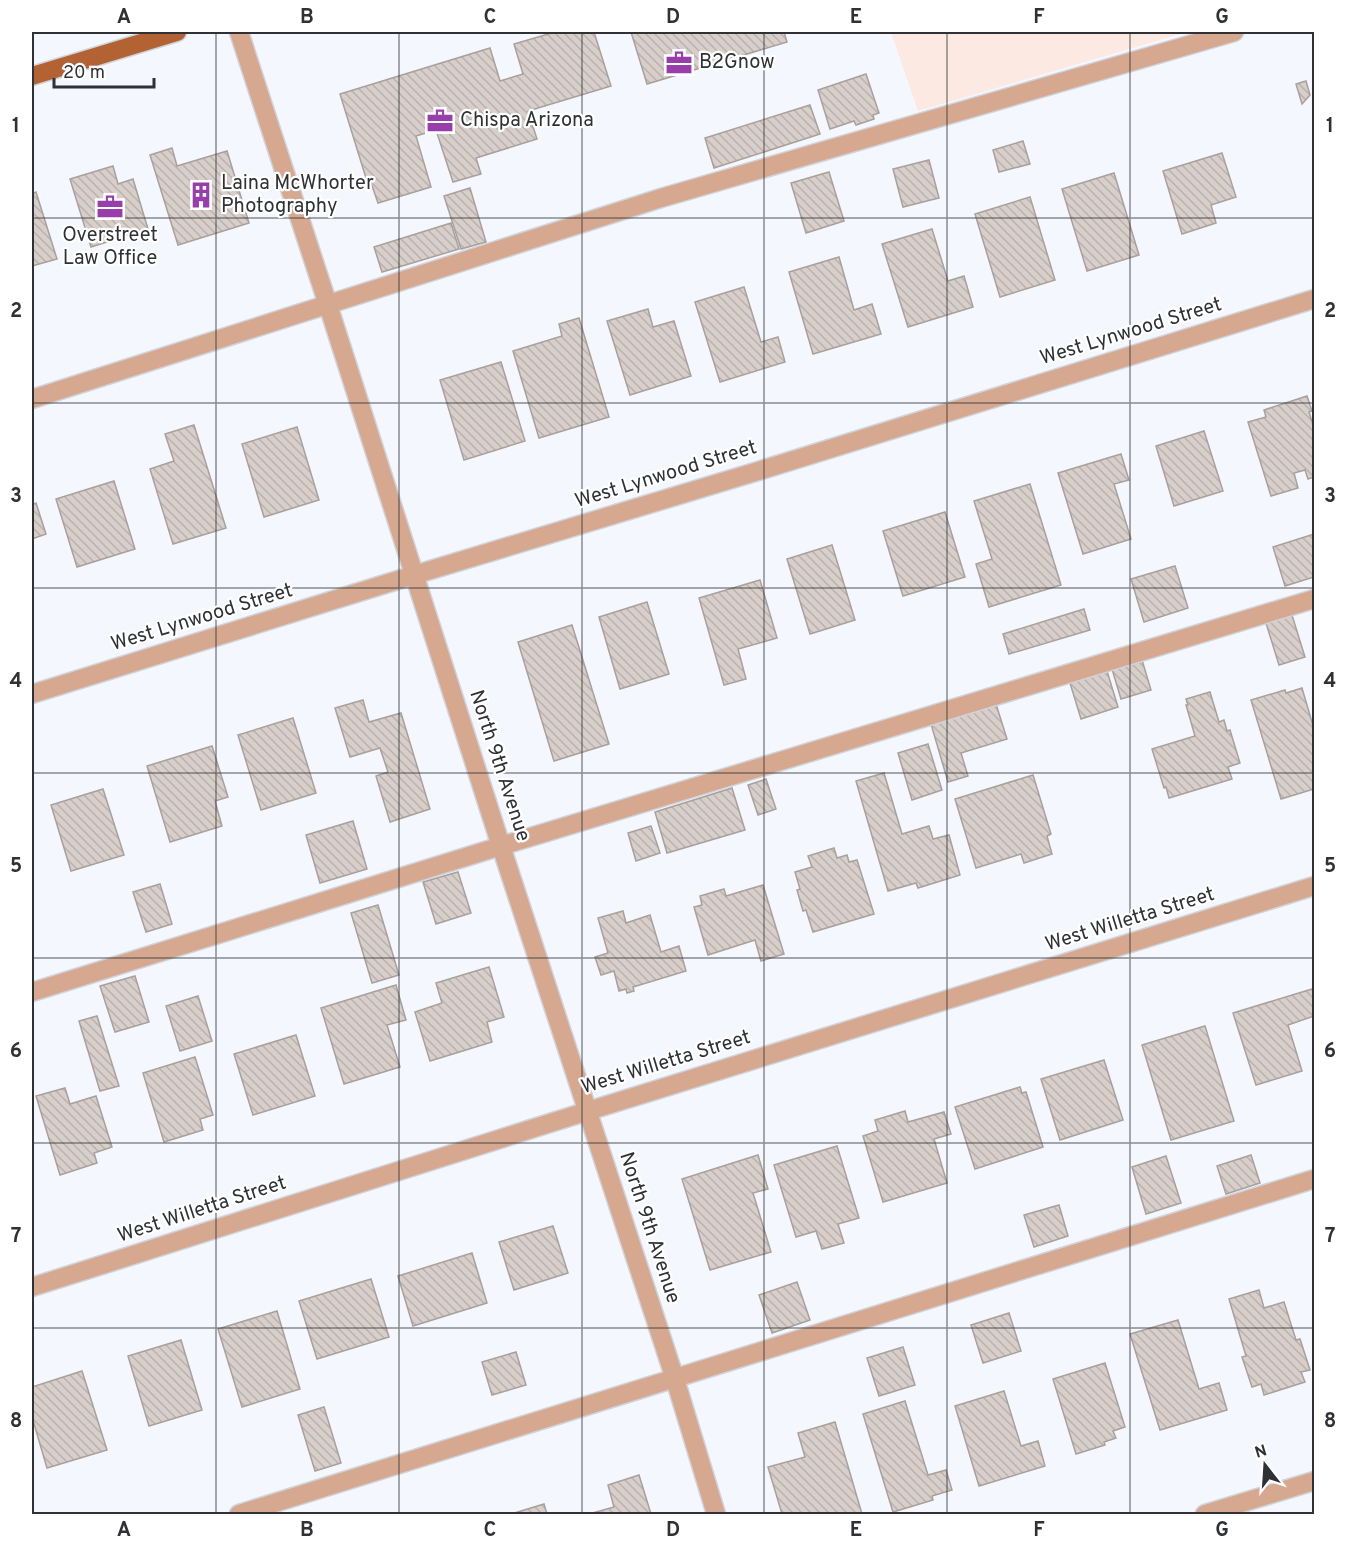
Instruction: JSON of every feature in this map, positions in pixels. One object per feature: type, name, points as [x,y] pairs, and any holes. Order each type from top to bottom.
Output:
[{"type":"main road","points":[[32,76],[177,32]]},
{"type":"street","name":"North 9th Avenue","points":[[239,32],[675,1379],[716,1515]]},
{"type":"street","points":[[32,399],[661,198],[1234,32]]},
{"type":"street","name":"West Lynwood Street","points":[[32,694],[414,574],[755,472],[1314,299]]},
{"type":"street","points":[[32,992],[1314,598]]},
{"type":"street","name":"West Willetta Street","points":[[32,1287],[588,1111],[1314,886]]},
{"type":"street","points":[[239,1515],[1314,1179]]},
{"type":"street","points":[[1205,1515],[1314,1481]]},
{"type":"shaded area","points":[[891,32],[1187,32],[918,111]]},
{"type":"building","name":"Chispa Arizona","points":[[555,32],[594,32],[611,86],[528,111],[537,139],[476,158],[481,174],[453,182],[436,130],[416,136],[431,187],[378,203],[369,177],[366,178],[340,94],[490,48],[500,81],[523,74],[514,44]]},
{"type":"building","name":"B2Gnow","points":[[631,32],[784,32],[787,42],[647,84]]},
{"type":"building","points":[[866,74],[879,113],[873,115],[874,119],[856,125],[854,121],[830,129],[818,90]]},
{"type":"building","points":[[1306,81],[1310,95],[1302,104],[1296,84]]},
{"type":"building","points":[[810,105],[820,134],[714,168],[705,138]]},
{"type":"building","points":[[1023,141],[1030,164],[999,172],[993,150]]},
{"type":"building","name":"Laina McWhorter Photography","points":[[172,148],[177,166],[227,151],[249,223],[178,245],[150,155]]},
{"type":"building","points":[[1222,153],[1236,197],[1211,205],[1216,223],[1182,234],[1163,171]]},
{"type":"building","points":[[929,160],[939,198],[903,207],[893,169]]},
{"type":"building","name":"Overstreet Law Office","points":[[113,166],[118,184],[133,179],[148,229],[91,247],[70,179]]},
{"type":"building","points":[[829,172],[844,221],[806,233],[791,183]]},
{"type":"building","points":[[1114,173],[1139,255],[1087,271],[1062,189]]},
{"type":"building","points":[[470,188],[486,242],[461,249],[444,196]]},
{"type":"building","points":[[36,192],[57,259],[32,266],[32,194]]},
{"type":"building","points":[[1030,197],[1055,280],[1000,297],[975,214]]},
{"type":"building","points":[[451,223],[459,249],[382,272],[374,247]]},
{"type":"building","points":[[932,229],[948,281],[964,276],[973,307],[908,327],[882,244]]},
{"type":"building","points":[[839,257],[854,310],[872,304],[881,334],[813,354],[789,272]]},
{"type":"building","points":[[744,287],[761,342],[778,337],[785,362],[720,382],[695,302]]},
{"type":"building","points":[[648,309],[653,327],[674,321],[691,376],[630,395],[607,321]]},
{"type":"building","points":[[579,318],[609,417],[539,438],[513,351],[562,336],[559,324]]},
{"type":"building","points":[[501,362],[525,441],[464,460],[440,380]]},
{"type":"building","points":[[1307,396],[1314,428],[1314,477],[1308,479],[1305,470],[1294,473],[1298,488],[1271,496],[1248,422],[1266,417],[1264,410]]},
{"type":"building","points":[[194,425],[226,528],[173,544],[150,469],[174,461],[165,434]]},
{"type":"building","points":[[297,427],[319,500],[264,517],[242,444]]},
{"type":"building","points":[[1204,431],[1223,491],[1174,506],[1156,446]]},
{"type":"building","points":[[1121,454],[1129,480],[1114,484],[1131,539],[1083,554],[1058,473]]},
{"type":"building","points":[[114,481],[135,549],[77,567],[56,499]]},
{"type":"building","points":[[1030,484],[1061,585],[989,607],[976,564],[992,559],[974,501]]},
{"type":"building","points":[[36,503],[46,534],[32,539],[32,505]]},
{"type":"building","points":[[945,512],[965,577],[903,596],[883,531]]},
{"type":"building","points":[[1314,534],[1314,577],[1285,586],[1273,547]]},
{"type":"building","points":[[832,545],[855,620],[810,634],[787,559]]},
{"type":"building","points":[[1175,566],[1188,608],[1144,622],[1131,579]]},
{"type":"building","points":[[760,580],[777,638],[738,649],[746,679],[724,685],[699,598]]},
{"type":"building","points":[[647,602],[669,674],[620,689],[599,617]]},
{"type":"building","points":[[1084,609],[1090,630],[1009,654],[1003,634]]},
{"type":"building","points":[[1291,612],[1305,657],[1279,665],[1265,620]]},
{"type":"building","points":[[572,625],[609,744],[554,761],[518,642]]},
{"type":"building","points":[[1142,660],[1151,690],[1121,699],[1112,669]]},
{"type":"building","points":[[1107,671],[1118,707],[1081,719],[1070,683]]},
{"type":"building","points":[[1302,688],[1314,729],[1314,789],[1281,799],[1251,700],[1285,690],[1286,693]]},
{"type":"building","points":[[1210,692],[1219,722],[1224,720],[1227,731],[1230,730],[1240,763],[1228,767],[1232,779],[1169,798],[1152,749],[1195,736],[1186,699]]},
{"type":"building","points":[[363,700],[369,722],[401,713],[430,809],[390,822],[376,776],[388,772],[380,748],[350,757],[335,708]]},
{"type":"building","points":[[996,704],[1007,739],[961,753],[968,776],[948,782],[931,724]]},
{"type":"building","points":[[293,718],[316,793],[261,810],[238,735]]},
{"type":"building","points":[[928,744],[942,790],[912,800],[898,753]]},
{"type":"building","points":[[212,746],[228,797],[215,801],[222,826],[170,842],[147,766]]},
{"type":"building","points":[[884,773],[902,834],[929,826],[933,839],[949,835],[960,875],[918,888],[916,883],[888,891],[856,781]]},
{"type":"building","points":[[1033,775],[1051,834],[1047,836],[1052,854],[1024,863],[1021,854],[976,868],[955,799]]},
{"type":"building","points":[[766,779],[776,809],[758,815],[748,785]]},
{"type":"building","points":[[732,788],[745,830],[667,853],[655,812]]},
{"type":"building","points":[[103,789],[124,855],[71,871],[51,805]]},
{"type":"building","points":[[353,821],[367,869],[320,883],[306,835]]},
{"type":"building","points":[[651,826],[660,853],[636,861],[628,833]]},
{"type":"building","points":[[834,848],[837,858],[847,855],[849,862],[857,860],[874,914],[813,932],[806,910],[803,911],[795,872],[812,867],[808,856]]},
{"type":"building","points":[[458,872],[471,913],[436,924],[423,882]]},
{"type":"building","points":[[160,884],[172,924],[146,932],[133,892]]},
{"type":"building","points":[[763,885],[784,954],[761,961],[755,940],[708,955],[694,907],[702,905],[700,896],[724,889],[726,896]]},
{"type":"building","points":[[378,905],[399,975],[372,983],[351,913]]},
{"type":"building","points":[[623,911],[626,923],[650,915],[661,952],[679,946],[686,971],[633,987],[634,991],[627,993],[626,989],[619,991],[614,971],[601,975],[595,957],[608,953],[598,918]]},
{"type":"building","points":[[489,967],[504,1017],[487,1022],[492,1042],[430,1061],[415,1012],[442,1003],[436,983]]},
{"type":"building","points":[[135,976],[149,1022],[115,1032],[100,986]]},
{"type":"building","points":[[396,985],[406,1020],[387,1025],[400,1067],[344,1084],[321,1008]]},
{"type":"building","points":[[1312,989],[1314,1016],[1288,1025],[1302,1071],[1256,1085],[1233,1013]]},
{"type":"building","points":[[198,996],[212,1041],[180,1051],[166,1006]]},
{"type":"building","points":[[97,1016],[119,1086],[100,1091],[79,1021]]},
{"type":"building","points":[[1205,1026],[1234,1121],[1171,1140],[1142,1045]]},
{"type":"building","points":[[296,1035],[315,1096],[253,1115],[234,1054]]},
{"type":"building","points":[[195,1057],[213,1115],[200,1119],[203,1130],[164,1142],[143,1073]]},
{"type":"building","points":[[1104,1060],[1123,1120],[1060,1140],[1041,1079]]},
{"type":"building","points":[[1020,1087],[1022,1093],[1026,1092],[1043,1147],[975,1169],[955,1107]]},
{"type":"building","points":[[65,1088],[70,1104],[96,1096],[112,1147],[94,1153],[97,1163],[60,1175],[36,1096]]},
{"type":"building","points":[[905,1111],[908,1122],[944,1112],[951,1134],[934,1139],[947,1183],[883,1202],[863,1136],[878,1131],[875,1120]]},
{"type":"building","points":[[837,1146],[859,1218],[838,1224],[844,1243],[822,1249],[816,1231],[796,1237],[774,1165]]},
{"type":"building","points":[[758,1155],[768,1189],[753,1193],[771,1252],[710,1270],[682,1179]]},
{"type":"building","points":[[1251,1155],[1260,1183],[1226,1194],[1217,1166]]},
{"type":"building","points":[[1166,1156],[1181,1203],[1146,1214],[1132,1167]]},
{"type":"building","points":[[1059,1205],[1068,1236],[1034,1247],[1024,1215]]},
{"type":"building","points":[[553,1226],[568,1273],[514,1290],[499,1242]]},
{"type":"building","points":[[472,1253],[487,1303],[413,1326],[398,1276]]},
{"type":"building","points":[[371,1279],[389,1337],[317,1359],[299,1301]]},
{"type":"building","points":[[797,1282],[810,1320],[772,1333],[759,1295]]},
{"type":"building","points":[[1259,1290],[1264,1308],[1284,1302],[1296,1340],[1300,1339],[1310,1370],[1301,1372],[1305,1382],[1264,1395],[1261,1384],[1252,1387],[1242,1357],[1246,1356],[1229,1299]]},
{"type":"building","points":[[277,1311],[300,1389],[242,1407],[218,1329]]},
{"type":"building","points":[[1009,1313],[1021,1351],[983,1363],[971,1325]]},
{"type":"building","points":[[1178,1320],[1199,1389],[1219,1383],[1227,1410],[1160,1430],[1130,1334]]},
{"type":"building","points":[[181,1340],[202,1410],[149,1426],[128,1356]]},
{"type":"building","points":[[903,1347],[915,1385],[879,1396],[867,1358]]},
{"type":"building","points":[[516,1352],[526,1385],[492,1395],[482,1362]]},
{"type":"building","points":[[1105,1363],[1125,1427],[1113,1431],[1116,1438],[1104,1442],[1105,1445],[1076,1454],[1053,1379]]},
{"type":"building","points":[[82,1371],[107,1450],[47,1468],[32,1417],[32,1387]]},
{"type":"building","points":[[1004,1391],[1021,1446],[1038,1441],[1045,1466],[979,1486],[955,1406]]},
{"type":"building","points":[[905,1401],[928,1475],[946,1470],[952,1490],[932,1496],[933,1500],[893,1512],[863,1414]]},
{"type":"building","points":[[324,1407],[341,1463],[315,1471],[298,1415]]},
{"type":"building","points":[[835,1422],[862,1514],[782,1514],[768,1467],[805,1457],[798,1433]]},
{"type":"building","points":[[639,1475],[651,1514],[589,1514],[614,1507],[608,1485]]},
{"type":"building","points":[[544,1504],[547,1514],[511,1514]]},
{"type":"place","name":"B2Gnow","points":[[679,63]]},
{"type":"place","name":"Chispa Arizona","points":[[440,121]]},
{"type":"place","name":"Laina McWhorter Photography","points":[[201,195]]},
{"type":"place","name":"Overstreet Law Office","points":[[110,207]]}]
